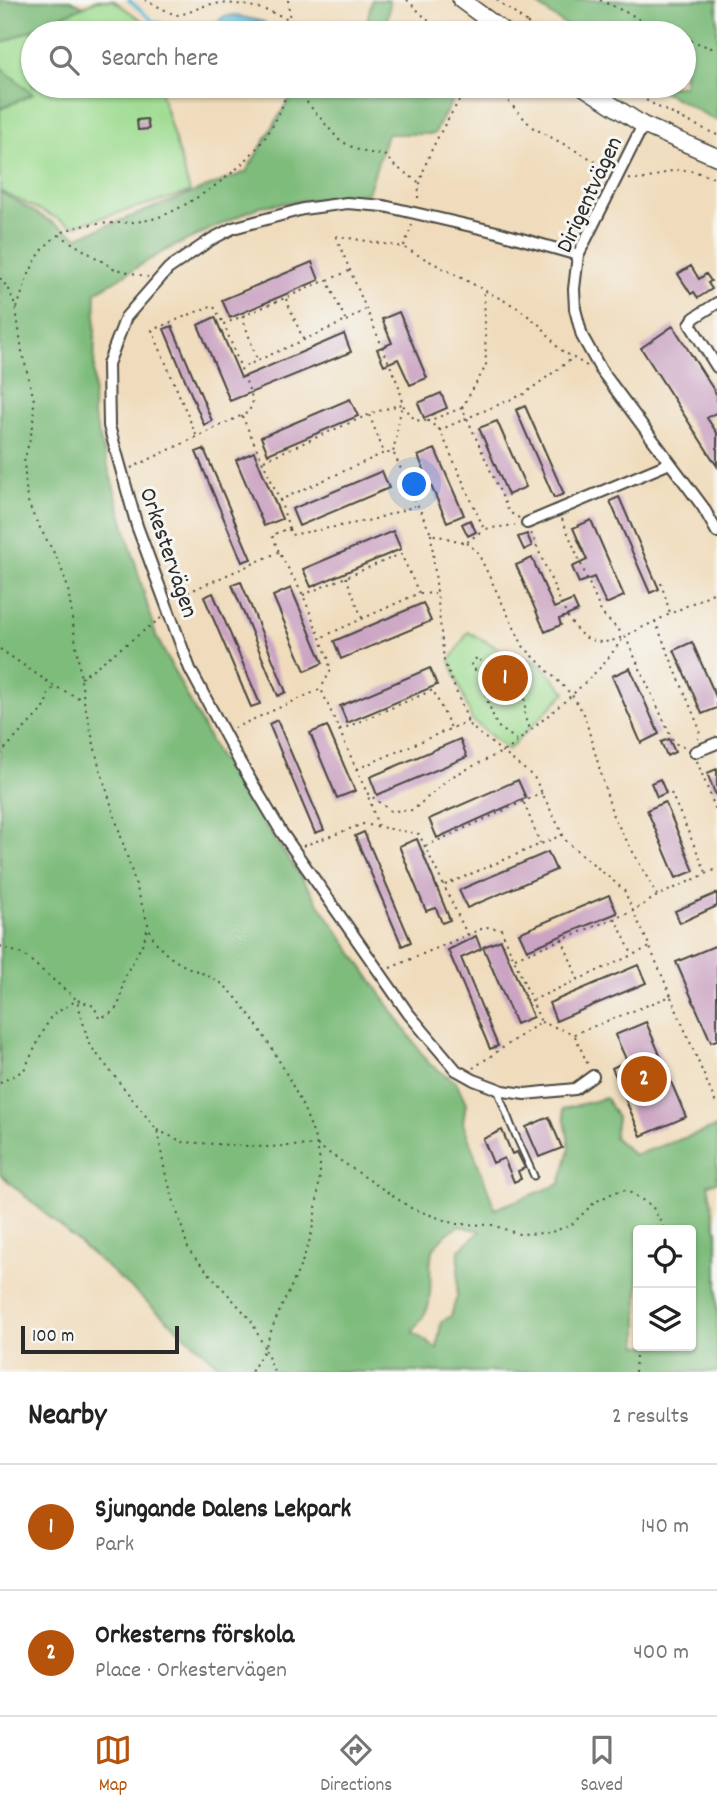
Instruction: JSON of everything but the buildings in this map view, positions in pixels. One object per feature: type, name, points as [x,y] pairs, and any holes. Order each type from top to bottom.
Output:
[{"type":"main road","points":[[461,0],[490,21]]},
{"type":"main road","points":[[601,98],[643,125],[717,157]]},
{"type":"street","name":"Dirigentvägen","points":[[643,125],[578,255],[574,289],[575,309],[582,335],[601,370],[703,507],[717,532]]},
{"type":"street","name":"Orkestervägen","points":[[578,255],[415,211],[347,203],[303,209],[233,228],[168,269],[126,317],[108,363],[109,426],[120,472],[190,670],[294,850],[380,973],[437,1048],[456,1070],[464,1074],[497,1089],[524,1094],[575,1089],[593,1076]]},
{"type":"street","points":[[717,303],[694,318],[690,324],[717,367]]},
{"type":"street","points":[[527,523],[670,463]]},
{"type":"street","points":[[695,752],[717,743]]},
{"type":"lane","points":[[497,1089],[534,1177]]},
{"type":"path","points":[[145,0],[176,15],[201,6],[232,2],[261,7],[296,21]]},
{"type":"path","points":[[288,0],[291,18]]},
{"type":"path","points":[[407,0],[429,21]]},
{"type":"path","points":[[497,0],[524,21]]},
{"type":"path","points":[[600,0],[642,21]]},
{"type":"path","points":[[696,42],[711,48],[717,47]]},
{"type":"path","points":[[16,309],[36,258],[58,235],[66,230],[148,220],[174,211],[211,190],[237,170],[268,135],[283,98]]},
{"type":"path","points":[[303,98],[339,140],[359,151],[386,156],[392,164],[420,183]]},
{"type":"path","points":[[418,198],[420,183],[443,128],[462,98]]},
{"type":"path","points":[[505,98],[532,127],[630,179],[642,181],[669,172],[689,171],[717,179]]},
{"type":"path","points":[[643,98],[717,135]]},
{"type":"path","points":[[404,247],[414,217]]},
{"type":"path","points":[[58,235],[113,268],[159,279]]},
{"type":"path","points":[[601,370],[582,365],[559,349],[542,327],[518,309],[404,247],[336,236],[400,389],[402,404],[393,453],[431,534],[444,661],[470,726],[534,777],[566,841],[624,890],[717,1106]]},
{"type":"path","points":[[224,324],[350,271]]},
{"type":"path","points":[[0,278],[10,291],[16,309],[22,351],[34,400],[33,426],[24,462],[25,484],[34,517],[59,562],[68,588],[84,701],[98,762],[148,927],[159,948],[170,958],[229,989],[248,1011],[291,1086],[316,1144],[320,1166],[311,1235],[265,1349],[251,1372]]},
{"type":"path","points":[[327,280],[346,321]]},
{"type":"path","points":[[402,404],[415,420],[428,421],[462,408],[486,366],[484,291]]},
{"type":"path","points":[[285,298],[304,340]]},
{"type":"path","points":[[120,472],[197,438],[249,412],[253,400],[214,305],[152,330],[197,438]]},
{"type":"path","points":[[241,368],[366,310]]},
{"type":"path","points":[[242,316],[257,360]]},
{"type":"path","points":[[440,429],[524,394],[573,358]]},
{"type":"path","points":[[262,461],[369,414],[402,404]]},
{"type":"path","points":[[462,408],[509,512],[527,523],[569,623],[580,635],[596,642],[612,642],[717,591]]},
{"type":"path","points":[[369,414],[384,453]]},
{"type":"path","points":[[241,415],[280,500],[291,535],[372,520],[417,505]]},
{"type":"path","points":[[428,421],[440,429],[484,529]]},
{"type":"path","points":[[280,500],[384,453],[393,453]]},
{"type":"path","points":[[559,510],[602,614],[625,636],[674,743],[695,752]]},
{"type":"path","points":[[466,543],[484,529],[527,523]]},
{"type":"path","points":[[224,733],[321,689],[330,672],[329,660],[303,596],[272,536],[289,528]]},
{"type":"path","points":[[431,534],[466,543],[477,551],[523,646],[572,695],[584,714],[613,816],[657,896]]},
{"type":"path","points":[[81,678],[166,608],[279,552]]},
{"type":"path","points":[[303,596],[401,554],[419,593]]},
{"type":"path","points":[[346,577],[362,619]]},
{"type":"path","points":[[661,583],[670,614]]},
{"type":"path","points":[[320,638],[419,593],[437,594]]},
{"type":"path","points":[[655,621],[700,730],[695,752],[699,772],[717,813]]},
{"type":"path","points":[[367,793],[391,811],[413,810],[451,777],[518,741],[603,665],[625,636]]},
{"type":"path","points":[[0,649],[54,686],[84,701]]},
{"type":"path","points":[[488,668],[477,657],[471,665],[477,672],[494,666],[502,676],[524,692],[524,718],[531,729]]},
{"type":"path","points":[[483,672],[486,697],[497,726],[518,741]]},
{"type":"path","points":[[0,754],[45,707],[54,686]]},
{"type":"path","points":[[321,689],[367,793],[378,826]]},
{"type":"path","points":[[339,730],[433,691],[451,728]]},
{"type":"path","points":[[356,770],[468,720]]},
{"type":"path","points":[[425,847],[542,793]]},
{"type":"path","points":[[671,793],[706,874]]},
{"type":"path","points":[[523,802],[540,844]]},
{"type":"path","points":[[294,850],[363,824],[419,834],[467,935]]},
{"type":"path","points":[[444,886],[562,835]]},
{"type":"path","points":[[514,958],[633,911],[657,896],[717,869]]},
{"type":"path","points":[[615,918],[632,955]]},
{"type":"path","points":[[0,946],[23,955],[77,1000],[94,1006],[99,1018],[107,1016],[116,1008],[124,980],[145,941],[148,927]]},
{"type":"path","points":[[380,973],[486,927],[501,929],[541,1022],[574,1034],[671,996]]},
{"type":"path","points":[[562,939],[578,979]]},
{"type":"path","points":[[532,1000],[650,947]]},
{"type":"path","points":[[0,1083],[24,1070],[51,1016],[77,1000]]},
{"type":"path","points":[[77,1000],[89,1044],[157,1130],[183,1142],[264,1147],[316,1144],[411,1208],[455,1224],[492,1225],[519,1234],[549,1233],[571,1225],[595,1202],[615,1192],[626,1190],[652,1206],[662,1225]]},
{"type":"path","points":[[464,1074],[541,1022]]},
{"type":"path","points":[[574,1034],[593,1076]]},
{"type":"path","points":[[157,1130],[165,1172],[189,1251],[251,1320],[274,1372]]},
{"type":"path","points":[[635,1372],[636,1351]]},
{"type":"green space","points":[[0,0],[70,0],[84,6],[51,21],[21,21],[21,34],[0,44]]},
{"type":"green space","points":[[97,0],[113,0],[143,21],[51,21]]},
{"type":"green space","points":[[372,0],[388,0],[390,3],[387,21],[367,21]]},
{"type":"green space","points":[[531,0],[717,0],[717,121],[676,98],[696,98],[696,21],[560,21]]},
{"type":"green space","points":[[21,34],[21,84],[0,67],[0,44]]},
{"type":"green space","points":[[0,67],[21,84],[21,98],[24,98],[0,109]]},
{"type":"green space","points":[[24,98],[163,98],[190,192],[73,226],[0,191],[0,109]]},
{"type":"green space","points":[[290,98],[454,98],[434,134],[387,134],[368,193],[260,206],[166,250],[96,292],[93,414],[156,636],[218,756],[428,1063],[456,1082],[466,1103],[463,1123],[495,1209],[560,1184],[570,1149],[563,1109],[606,1098],[617,1118],[614,1137],[634,1155],[717,1127],[717,1182],[708,1184],[717,1232],[717,1372],[227,1372],[0,1174],[0,192],[78,237],[246,172]],"holes":[[[459,1226],[481,1231],[459,1250],[457,1296],[451,1316],[441,1322],[437,1349],[413,1332],[428,1306],[433,1250],[446,1234]]]},
{"type":"green space","points":[[468,632],[498,648],[540,664],[566,692],[508,750],[472,720],[450,661]]},
{"type":"water","points":[[234,15],[260,21],[218,21]]},
{"type":"waterway","points":[[129,0],[153,21]]},
{"type":"place","name":"Sjungande Dalens Lekpark","points":[[505,678]]},
{"type":"place","name":"Orkesterns förskola","points":[[644,1079]]}]
